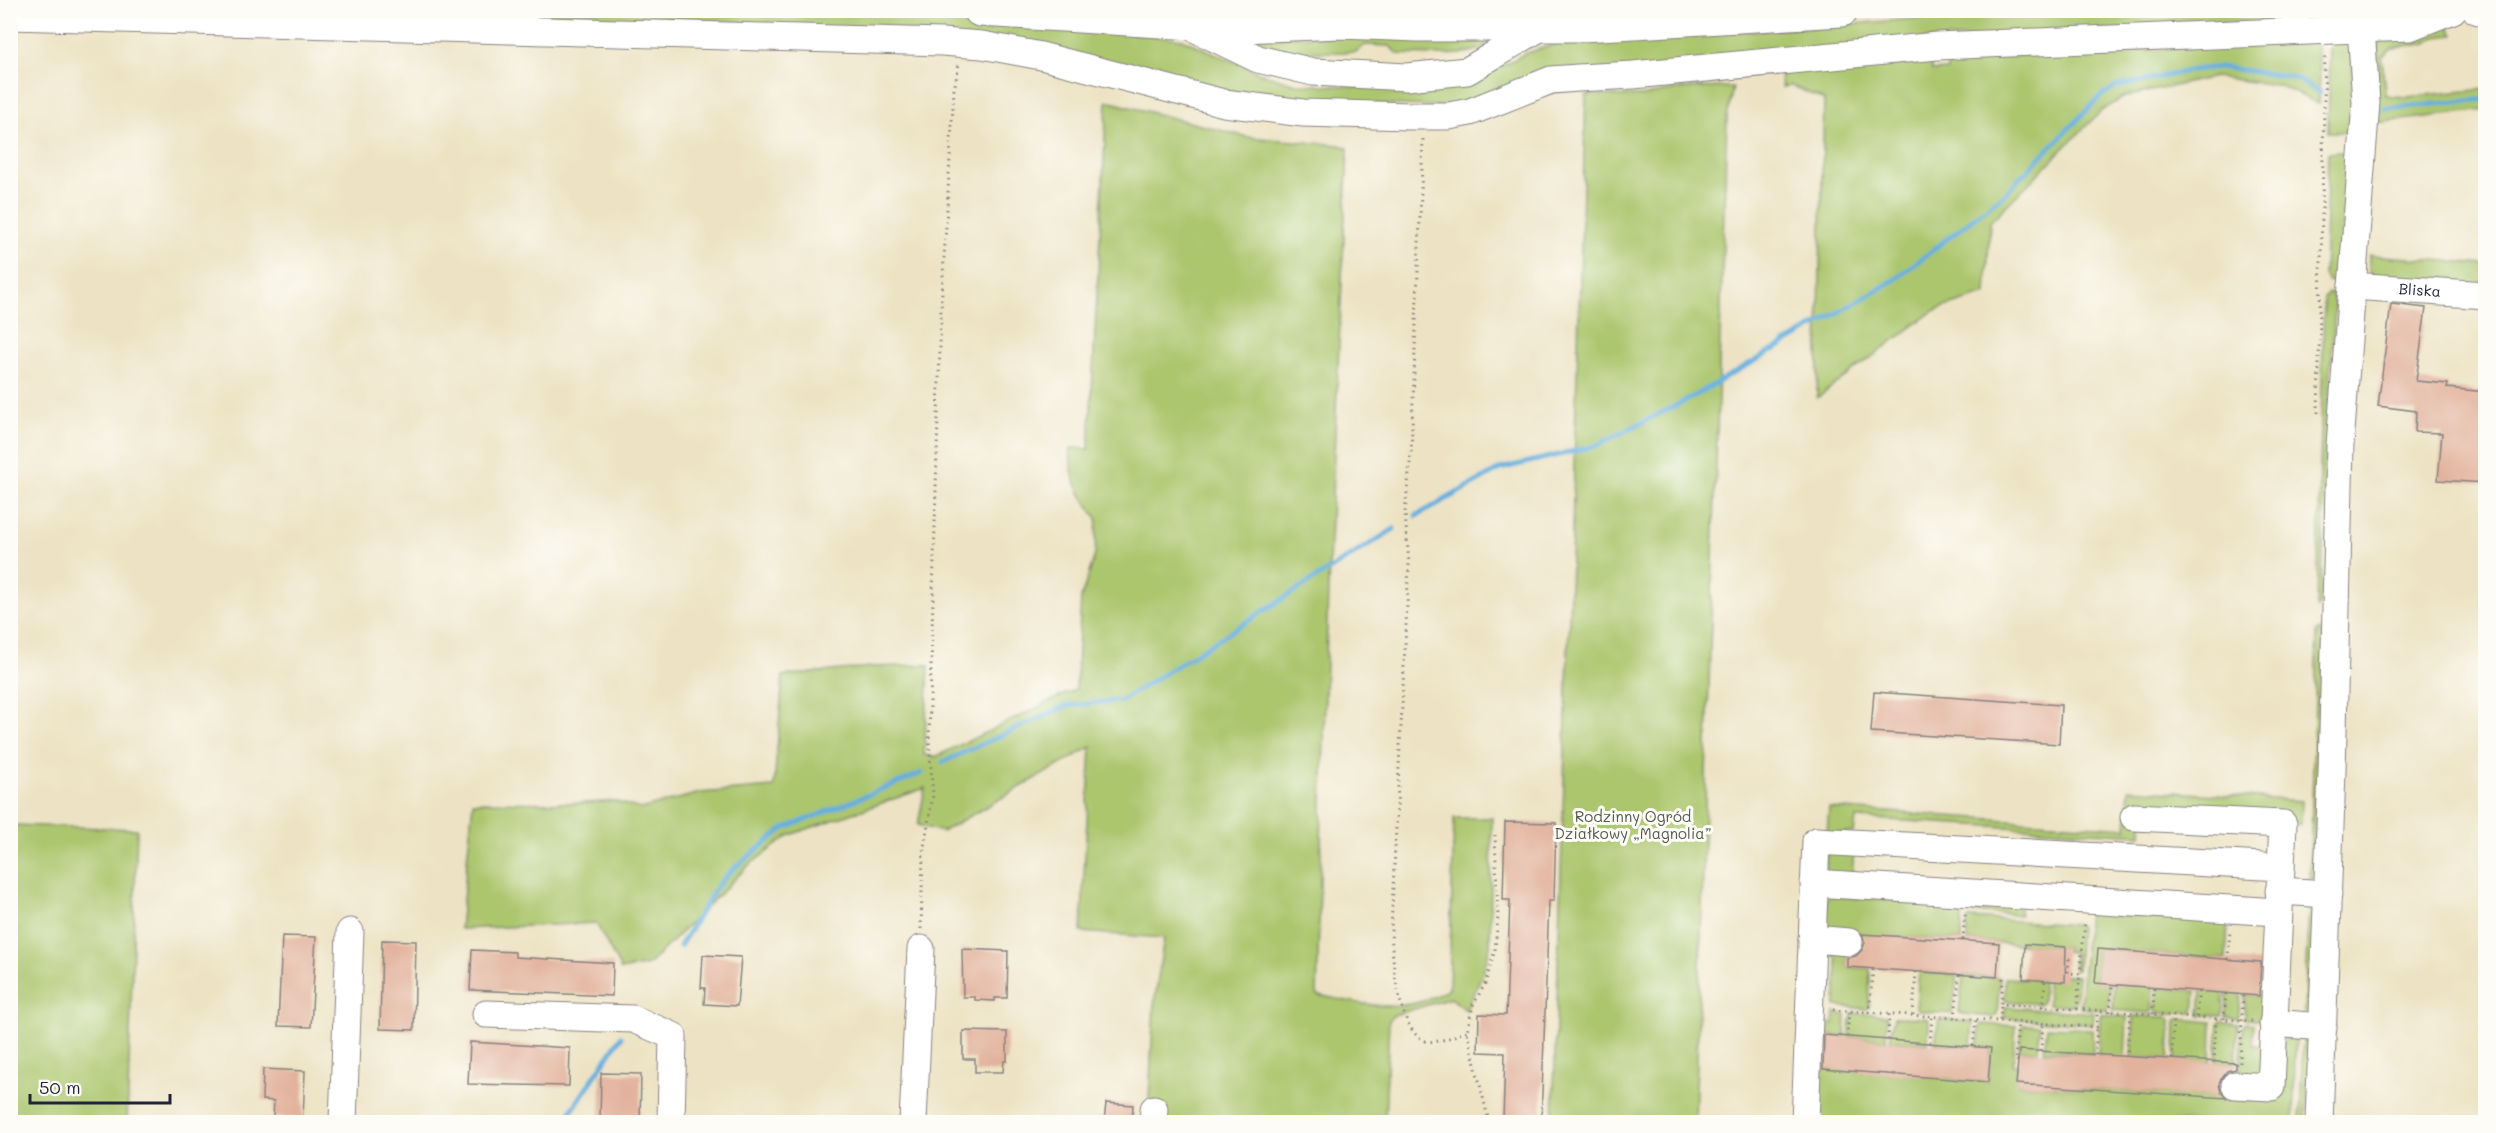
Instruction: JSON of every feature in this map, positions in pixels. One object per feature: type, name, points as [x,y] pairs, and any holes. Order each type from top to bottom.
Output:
[{"type":"main road","points":[[980,10],[1242,26],[1341,22],[1418,25],[1637,23],[1842,10]]},
{"type":"main road","points":[[1254,10],[1341,22]]},
{"type":"street","points":[[10,16],[969,44],[1041,56],[1224,103],[1303,113],[1424,116],[1470,112],[1551,80],[1633,75],[1937,46],[2361,20],[2410,27],[2453,10]]},
{"type":"street","points":[[2476,10],[2486,13]]},
{"type":"street","points":[[2319,1122],[2328,894],[2340,445],[2366,103],[2361,20]]},
{"type":"street","points":[[1183,23],[1258,59],[1313,72],[1407,77],[1467,71],[1546,24]]},
{"type":"street","name":"Bliska","points":[[2352,286],[2486,295]]},
{"type":"street","points":[[2134,817],[2283,824],[2279,890],[2263,1022],[2271,1087],[2237,1075]]},
{"type":"street","points":[[1805,1122],[1816,841],[2328,894]]},
{"type":"street","points":[[1814,883],[2087,900],[2279,890]]},
{"type":"street","points":[[343,1122],[350,932]]},
{"type":"street","points":[[1812,939],[1848,942]]},
{"type":"street","points":[[913,1122],[921,949]]},
{"type":"street","points":[[486,1014],[633,1019],[673,1036],[671,1122]]},
{"type":"street","points":[[2263,1022],[2323,1027]]},
{"type":"path","points":[[921,949],[923,853],[933,795],[929,740],[942,297],[954,90],[957,68],[969,44]]},
{"type":"path","points":[[1424,116],[1412,434],[1405,513],[1409,564],[1391,939],[1393,969],[1399,997],[1413,1032],[1426,1041],[1440,1040],[1467,1032]]},
{"type":"path","points":[[1489,1122],[1467,1032],[1473,1005],[1485,984],[1495,950],[1497,916],[1495,835]]},
{"type":"path","points":[[2077,1010],[2087,900]]},
{"type":"path","points":[[1963,940],[1965,914]]},
{"type":"path","points":[[2228,959],[2230,926]]},
{"type":"path","points":[[2066,958],[2069,959],[2068,973],[2080,974]]},
{"type":"path","points":[[1869,1013],[1872,969]]},
{"type":"path","points":[[1913,1015],[1916,972]]},
{"type":"path","points":[[1955,1018],[1959,975]]},
{"type":"path","points":[[2000,1021],[2003,978]]},
{"type":"path","points":[[2043,1007],[2045,981]]},
{"type":"path","points":[[2110,1012],[2112,984]]},
{"type":"path","points":[[2153,1014],[2154,987]]},
{"type":"path","points":[[2196,1017],[2199,991]]},
{"type":"path","points":[[2224,1019],[2226,993]]},
{"type":"path","points":[[2237,1075],[2243,994]]},
{"type":"path","points":[[2001,1004],[2263,1022]]},
{"type":"path","points":[[1833,1010],[2097,1027]]},
{"type":"path","points":[[1847,1036],[1849,1011]]},
{"type":"path","points":[[2095,1054],[2097,1011]]},
{"type":"path","points":[[2127,1057],[2130,1013]]},
{"type":"path","points":[[1888,1040],[1889,1014]]},
{"type":"path","points":[[2172,1059],[2173,1016]]},
{"type":"path","points":[[1930,1043],[1932,1017]]},
{"type":"path","points":[[2214,1062],[2216,1018]]},
{"type":"path","points":[[1973,1046],[1976,1019]]},
{"type":"path","points":[[2018,1022],[2015,1061],[2018,1061]]},
{"type":"path","points":[[2041,1051],[2043,1024]]},
{"type":"green space","points":[[2021,10],[2342,11],[2342,17],[1880,42],[1461,107],[1269,101],[1036,48],[24,11],[827,11],[1062,25],[1182,39],[1260,73],[1296,84],[1434,90],[1482,77],[1524,54],[1568,40],[1790,29]]},
{"type":"green space","points":[[2446,22],[2454,35],[2436,37],[2424,44],[2391,49],[2382,57],[2385,95],[2406,97],[2485,89],[2485,110],[2376,123],[2379,42],[2384,38]]},
{"type":"green space","points":[[1243,35],[1486,39],[1486,47],[1464,53],[1442,55],[1397,54],[1390,46],[1365,45],[1356,52],[1297,51],[1268,47]]},
{"type":"green space","points":[[2316,41],[2320,67],[2319,104],[2278,85],[2214,77],[2124,97],[2101,111],[1990,222],[1986,294],[1933,311],[1817,398],[1824,100],[1792,86],[1782,87],[1780,76],[1783,71],[1930,59],[1932,71],[1947,70],[1948,59]]},
{"type":"green space","points":[[2353,41],[2351,130],[2328,132],[2330,49],[2332,42]]},
{"type":"green space","name":"Rodzinny Ogród Działkowy „Magnolia”","points":[[1733,87],[1727,117],[1695,1122],[1553,1122],[1586,95],[1642,96],[1685,88]]},
{"type":"green space","points":[[1107,101],[1247,137],[1339,145],[1348,148],[1328,586],[1317,995],[1368,1004],[1400,1006],[1432,998],[1449,989],[1454,818],[1492,818],[1490,946],[1483,973],[1466,1010],[1451,998],[1394,1015],[1389,1020],[1385,1122],[1158,1122],[1149,1099],[1154,1005],[1164,938],[1081,932],[1091,747],[942,832],[918,825],[925,788],[790,835],[749,865],[648,965],[621,970],[596,923],[460,929],[473,802],[589,803],[613,801],[641,809],[700,793],[774,787],[783,676],[871,667],[929,665],[924,755],[935,757],[1076,689],[1081,598],[1095,555],[1097,518],[1085,502],[1073,477],[1071,448],[1089,449]]},
{"type":"green space","points":[[2341,152],[2349,160],[2338,270],[2333,282],[2328,281],[2324,275],[2328,153]]},
{"type":"green space","points":[[2369,255],[2485,264],[2485,287],[2374,277],[2369,269]]},
{"type":"green space","points":[[2328,293],[2332,293],[2335,307],[2327,432],[2321,604],[2317,608],[2324,298]]},
{"type":"green space","points":[[2320,630],[2323,635],[2316,877],[2310,880],[2317,631]]},
{"type":"green space","points":[[2129,789],[2302,801],[2301,824],[2142,824],[2141,835],[1856,818],[1854,833],[1827,833],[1829,808],[2126,828]]},
{"type":"green space","points":[[11,825],[137,829],[127,1122],[11,1122]]},
{"type":"green space","points":[[1827,848],[1854,849],[1852,877],[1826,875]]},
{"type":"green space","points":[[1828,896],[1958,904],[1963,906],[1961,940],[1826,933]]},
{"type":"green space","points":[[1969,900],[2020,904],[2020,915],[1968,912]]},
{"type":"green space","points":[[2309,902],[2315,904],[2311,1008],[2304,1013]]},
{"type":"green space","points":[[2088,913],[2228,922],[2226,959],[2098,949],[2095,982],[2110,984],[2108,1008],[2106,1010],[2082,1008],[2080,1007]]},
{"type":"green space","points":[[1970,918],[2078,925],[2080,927],[2077,970],[2074,970],[2074,953],[2066,952],[2066,947],[1967,941],[1967,921]]},
{"type":"green space","points":[[1825,949],[1848,950],[1847,967],[1870,969],[1869,1007],[1867,1009],[1836,1006],[1837,957],[1824,955]]},
{"type":"green space","points":[[1919,972],[1957,975],[1952,1014],[1916,1009]]},
{"type":"green space","points":[[1963,975],[2000,978],[1995,1017],[1959,1012]]},
{"type":"green space","points":[[2065,976],[2078,976],[2075,1005],[2048,1005],[2047,981]]},
{"type":"green space","points":[[2005,978],[2043,980],[2042,1002],[2039,1004],[2005,1001]]},
{"type":"green space","points":[[2114,984],[2153,987],[2152,1011],[2150,1013],[2113,1010]]},
{"type":"green space","points":[[2157,988],[2196,991],[2194,1013],[2158,1013],[2156,1010]]},
{"type":"green space","points":[[2202,991],[2224,993],[2222,1016],[2200,1015]]},
{"type":"green space","points":[[2227,993],[2241,994],[2238,1019],[2226,1017]]},
{"type":"green space","points":[[2245,995],[2264,996],[2260,1020],[2245,1019]]},
{"type":"green space","points":[[2005,1007],[2094,1013],[2093,1024],[2004,1018]]},
{"type":"green space","points":[[1835,1013],[1846,1015],[1845,1036],[1822,1035],[1825,1023],[1834,1024]]},
{"type":"green space","points":[[1852,1013],[1885,1015],[1887,1017],[1886,1040],[1849,1037]]},
{"type":"green space","points":[[2102,1014],[2127,1017],[2125,1057],[2098,1055]]},
{"type":"green space","points":[[2134,1016],[2168,1017],[2171,1020],[2169,1059],[2131,1057]]},
{"type":"green space","points":[[1894,1017],[1927,1018],[1929,1021],[1928,1043],[1890,1040]]},
{"type":"green space","points":[[1939,1019],[1973,1022],[1971,1046],[1935,1043]]},
{"type":"green space","points":[[2178,1019],[2212,1022],[2211,1062],[2175,1060],[2176,1021]]},
{"type":"green space","points":[[2221,1021],[2238,1024],[2236,1063],[2216,1062]]},
{"type":"green space","points":[[2246,1023],[2254,1024],[2253,1045],[2264,1046],[2264,1073],[2240,1079],[2243,1026]]},
{"type":"green space","points":[[1981,1024],[2016,1026],[2013,1064],[2018,1064],[2017,1084],[2278,1101],[2282,1043],[2285,1038],[2296,1034],[2293,1122],[1818,1122],[1820,1068],[1988,1082],[1991,1048],[1977,1047]]},
{"type":"green space","points":[[2023,1025],[2040,1027],[2038,1051],[2019,1050]]},
{"type":"green space","points":[[2047,1027],[2092,1029],[2093,1054],[2044,1051]]},
{"type":"green space","points":[[2303,1036],[2310,1038],[2306,1122],[2300,1122]]},
{"type":"building","points":[[2391,304],[2426,308],[2416,381],[2448,384],[2447,388],[2486,392],[2486,483],[2438,480],[2442,433],[2415,432],[2416,411],[2378,406]]},
{"type":"building","points":[[1874,692],[2061,705],[2059,744],[1871,732]]},
{"type":"building","points":[[1505,822],[1556,823],[1554,901],[1549,901],[1541,1122],[1503,1122],[1505,1053],[1478,1052],[1479,1014],[1506,1015],[1510,900],[1503,900]]},
{"type":"building","points":[[1862,934],[1999,943],[1997,977],[1847,967],[1847,958],[1856,956],[1862,950],[1865,943]]},
{"type":"building","points":[[282,936],[316,937],[311,1027],[278,1026]]},
{"type":"building","points":[[382,940],[416,941],[414,1030],[380,1029]]},
{"type":"building","points":[[2025,944],[2066,947],[2065,982],[2023,979]]},
{"type":"building","points":[[962,949],[1008,951],[1007,998],[995,998],[995,1001],[963,997]]},
{"type":"building","points":[[2098,949],[2261,962],[2259,996],[2095,983]]},
{"type":"building","points":[[472,950],[515,952],[515,957],[613,963],[612,996],[470,990]]},
{"type":"building","points":[[703,955],[741,957],[737,1006],[704,1004],[705,988],[701,988]]},
{"type":"building","points":[[963,1031],[1007,1032],[1007,1061],[1004,1061],[1003,1072],[975,1072],[975,1059],[963,1059]]},
{"type":"building","points":[[1824,1035],[1991,1048],[1988,1082],[1823,1069]]},
{"type":"building","points":[[470,1042],[570,1048],[569,1086],[468,1084]]},
{"type":"building","points":[[2019,1050],[2236,1063],[2236,1069],[2227,1071],[2219,1084],[2226,1098],[2016,1084]]},
{"type":"building","points":[[263,1069],[305,1071],[303,1119],[273,1117],[274,1101],[262,1100]]},
{"type":"building","points":[[601,1073],[641,1074],[640,1122],[600,1122]]},
{"type":"building","points":[[1106,1103],[1133,1105],[1132,1122],[1104,1122]]},
{"type":"waterway","points":[[1416,516],[1500,469],[1595,446],[1687,400],[1893,281],[2003,195],[2101,96],[2115,87],[2192,70],[2220,67],[2292,77],[2320,92]]},
{"type":"waterway","points":[[2384,109],[2486,99]]},
{"type":"waterway","points":[[943,762],[1066,706],[1122,700],[1394,529]]},
{"type":"waterway","points":[[680,946],[717,886],[733,869],[783,829],[922,773]]},
{"type":"waterway","points":[[564,1122],[621,1037]]}]
